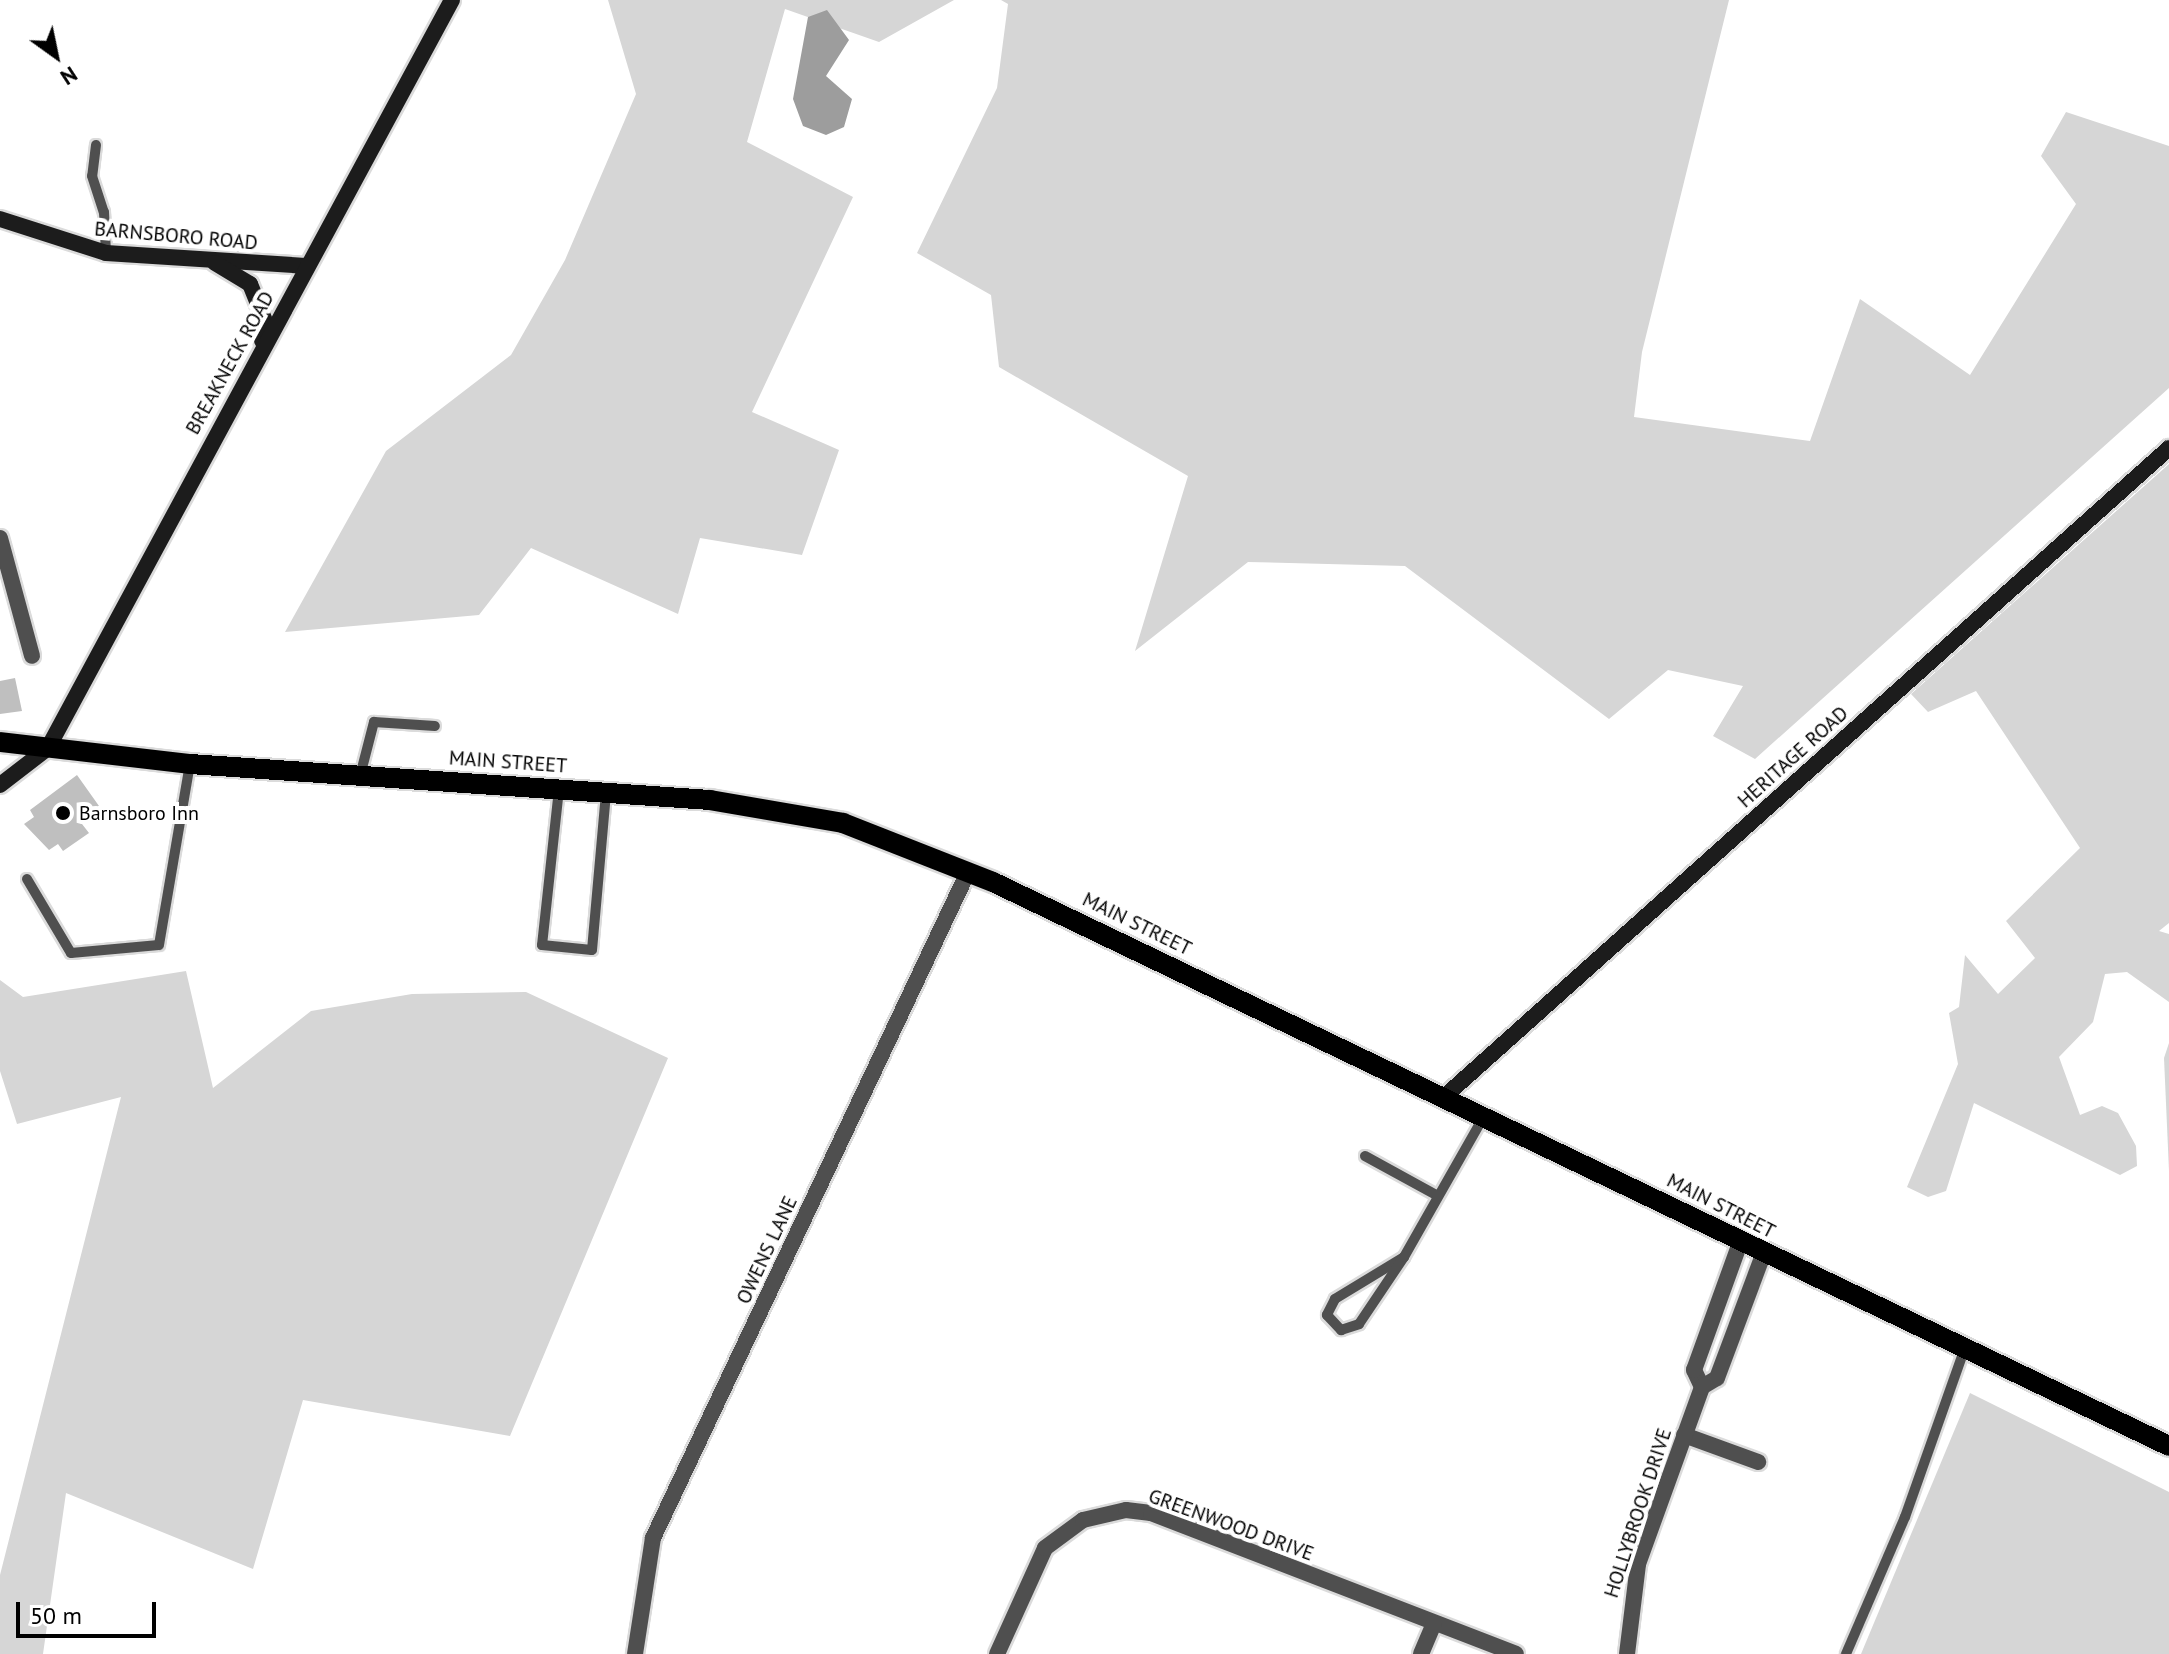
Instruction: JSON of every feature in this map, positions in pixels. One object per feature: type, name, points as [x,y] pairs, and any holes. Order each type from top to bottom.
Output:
[{"type":"main road","name":"BREAKNECK ROAD","points":[[48,748],[262,346],[452,0]]},
{"type":"main road","name":"BARNSBORO ROAD","points":[[0,219],[106,253],[306,266]]},
{"type":"main road","points":[[208,259],[250,284],[264,319],[262,346]]},
{"type":"main road","name":"HERITAGE ROAD","points":[[1444,1097],[2169,448]]},
{"type":"main road","name":"MAIN STREET","points":[[0,742],[190,764],[559,789],[805,814],[968,872],[1484,1116],[1763,1255],[2169,1446]]},
{"type":"main road","points":[[0,785],[48,748]]},
{"type":"street","points":[[0,538],[32,656]]},
{"type":"street","name":"OWENS LANE","points":[[635,1654],[653,1538],[968,872]]},
{"type":"street","name":"HOLLYBROOK DRIVE","points":[[1702,1387],[1694,1370],[1740,1243]]},
{"type":"street","name":"HOLLYBROOK DRIVE","points":[[1622,1653],[1630,1592],[1684,1435],[1702,1387],[1717,1378],[1763,1255]]},
{"type":"street","points":[[1684,1435],[1758,1462]]},
{"type":"street","name":"GREENWOOD DRIVE","points":[[997,1654],[1026,1579],[1050,1542],[1083,1520],[1126,1510],[1151,1513],[1516,1654]]},
{"type":"street","points":[[1421,1654],[1434,1624]]},
{"type":"lane","points":[[96,145],[92,176],[104,212],[106,253]]},
{"type":"lane","points":[[360,776],[374,722],[435,726]]},
{"type":"lane","points":[[27,879],[71,953],[159,945],[190,764]]},
{"type":"lane","points":[[559,789],[542,945],[592,950],[606,793]]},
{"type":"lane","points":[[1404,1257],[1335,1299],[1327,1315],[1341,1330],[1359,1324],[1404,1257],[1484,1116]]},
{"type":"lane","points":[[1365,1156],[1438,1196]]},
{"type":"lane","points":[[1846,1654],[1905,1517],[1965,1348]]},
{"type":"shaded area","points":[[608,0],[954,0],[879,42],[785,9],[747,142],[853,197],[752,412],[839,450],[802,555],[700,538],[678,614],[531,548],[479,615],[285,632],[386,451],[511,355],[565,260],[636,94]]},
{"type":"shaded area","points":[[1001,0],[1729,0],[1642,352],[1634,417],[1810,441],[1860,299],[1970,375],[2076,204],[2041,156],[2066,112],[2169,146],[2169,388],[1755,759],[1713,736],[1743,686],[1668,670],[1609,719],[1405,566],[1248,562],[1135,651],[1188,476],[999,367],[991,295],[917,253],[997,88],[1008,4]]},
{"type":"shaded area","points":[[827,10],[849,40],[826,76],[852,99],[844,127],[826,135],[803,126],[793,99],[808,17]]},
{"type":"shaded area","points":[[2169,464],[2169,923],[2159,931],[2169,934],[2169,1002],[2127,972],[2105,974],[2093,1022],[2059,1057],[2080,1115],[2102,1106],[2118,1113],[2136,1146],[2137,1166],[2120,1175],[1974,1103],[1946,1191],[1928,1197],[1907,1187],[1958,1064],[1949,1013],[1959,1007],[1965,955],[1998,994],[2035,958],[2006,921],[2080,848],[1976,691],[1928,712],[1911,694]]},
{"type":"shaded area","points":[[186,971],[213,1088],[311,1011],[412,994],[526,992],[668,1058],[510,1436],[303,1400],[253,1569],[66,1493],[43,1654],[0,1654],[0,1575],[121,1097],[17,1124],[0,1071],[0,980],[23,997]]},
{"type":"shaded area","points":[[2169,1043],[2169,1171],[2164,1058]]},
{"type":"shaded area","points":[[1970,1393],[2169,1492],[2169,1654],[1861,1654]]},
{"type":"building","points":[[15,678],[22,711],[0,714],[0,681]]},
{"type":"building","name":"Barnsboro Inn","points":[[77,775],[99,806],[82,824],[89,833],[63,851],[58,844],[49,850],[24,824],[34,817],[30,810]]},
{"type":"place","name":"Barnsboro Inn","points":[[63,813]]}]
